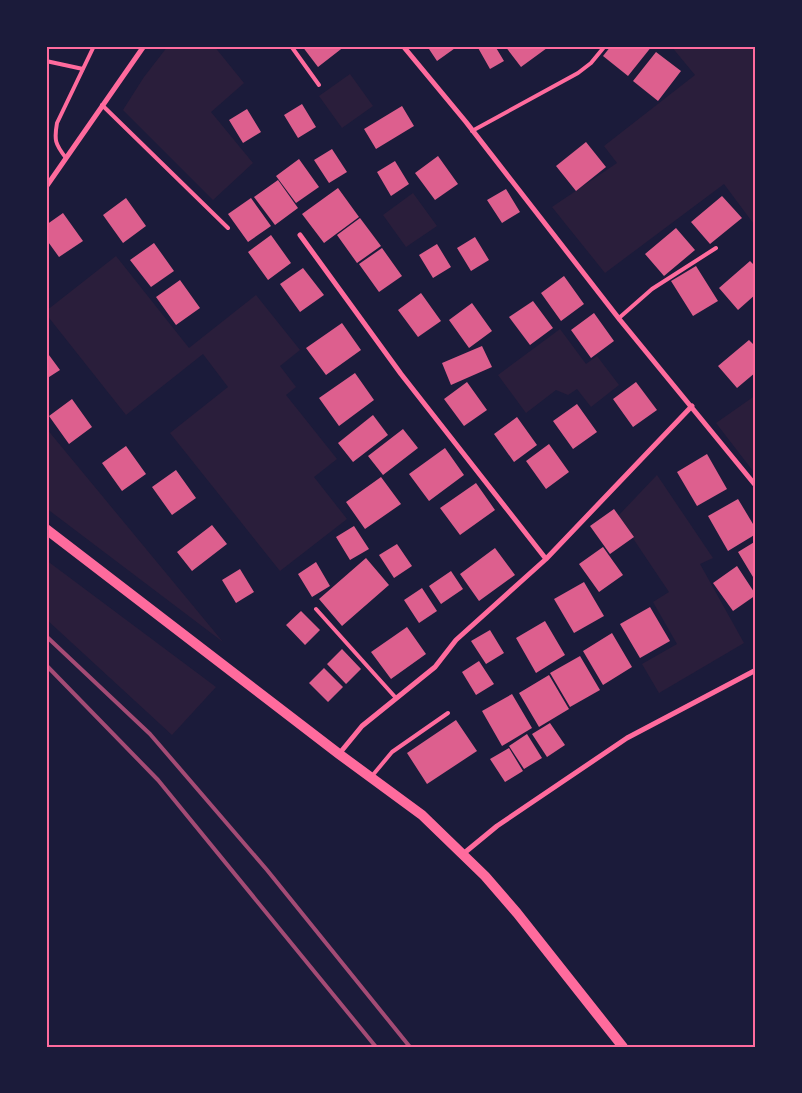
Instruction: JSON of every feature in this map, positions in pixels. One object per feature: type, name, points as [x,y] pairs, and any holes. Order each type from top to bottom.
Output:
[{"type":"main road","points":[[46,529],[339,754],[422,815],[463,854],[517,912],[619,1045]]},
{"type":"street","points":[[46,187],[144,46]]},
{"type":"street","points":[[403,46],[619,318],[756,486]]},
{"type":"street","points":[[300,235],[401,374],[546,559]]},
{"type":"street","points":[[339,754],[362,726],[435,667],[456,640],[546,559],[692,406]]},
{"type":"street","points":[[463,854],[497,826],[627,738],[756,670]]},
{"type":"lane","points":[[66,158],[57,147],[54,136],[57,123],[94,46]]},
{"type":"lane","points":[[291,46],[320,85]]},
{"type":"lane","points":[[472,131],[578,73],[591,63],[605,46]]},
{"type":"lane","points":[[46,61],[83,69]]},
{"type":"lane","points":[[102,105],[228,228]]},
{"type":"lane","points":[[619,318],[652,290],[716,248]]},
{"type":"lane","points":[[316,609],[396,698]]},
{"type":"lane","points":[[371,777],[392,752],[448,713]]},
{"type":"shaded area","points":[[168,46],[214,46],[244,83],[211,112],[253,163],[213,200],[123,110],[144,77]]},
{"type":"shaded area","points":[[671,46],[756,46],[756,227],[724,184],[605,273],[552,207],[617,163],[604,146],[695,75]]},
{"type":"shaded area","points":[[350,74],[373,106],[342,128],[319,96]]},
{"type":"shaded area","points":[[413,193],[437,226],[406,247],[383,215]]},
{"type":"shaded area","points":[[116,256],[189,348],[256,295],[300,350],[280,366],[296,387],[286,395],[337,459],[314,477],[347,519],[280,571],[170,433],[228,387],[203,354],[126,415],[46,314],[46,311]]},
{"type":"shaded area","points":[[560,329],[586,364],[597,356],[619,385],[591,407],[577,389],[568,395],[556,390],[526,413],[498,375]]},
{"type":"shaded area","points":[[756,395],[756,475],[716,423]]},
{"type":"shaded area","points":[[46,428],[223,642],[46,508]]},
{"type":"shaded area","points":[[657,475],[713,558],[700,564],[744,643],[659,693],[642,664],[677,644],[653,602],[669,592],[618,516]]},
{"type":"shaded area","points":[[46,560],[216,687],[172,735],[46,619]]},
{"type":"building","points":[[302,46],[345,46],[318,67]]},
{"type":"building","points":[[427,46],[458,46],[437,61]]},
{"type":"building","points":[[477,46],[495,46],[504,61],[490,69]]},
{"type":"building","points":[[505,46],[545,46],[547,48],[521,67]]},
{"type":"building","points":[[611,46],[652,46],[628,76],[603,56]]},
{"type":"building","points":[[656,52],[681,71],[658,101],[633,81]]},
{"type":"building","points":[[302,104],[316,127],[298,138],[284,115]]},
{"type":"building","points":[[402,106],[414,126],[376,149],[364,129]]},
{"type":"building","points":[[247,109],[261,132],[243,143],[229,120]]},
{"type":"building","points":[[586,142],[606,167],[576,191],[556,166]]},
{"type":"building","points":[[332,149],[347,172],[329,183],[314,160]]},
{"type":"building","points":[[438,156],[458,184],[435,200],[415,173]]},
{"type":"building","points":[[299,159],[319,187],[296,203],[276,176]]},
{"type":"building","points":[[395,161],[409,184],[391,196],[377,172]]},
{"type":"building","points":[[278,180],[298,208],[275,225],[254,197]]},
{"type":"building","points":[[338,188],[359,217],[324,243],[302,214]]},
{"type":"building","points":[[506,189],[520,212],[502,223],[487,200]]},
{"type":"building","points":[[722,196],[742,218],[710,244],[691,222]]},
{"type":"building","points":[[126,198],[146,226],[123,243],[103,215]]},
{"type":"building","points":[[251,198],[271,226],[248,242],[228,214]]},
{"type":"building","points":[[63,213],[83,241],[59,257],[46,239],[46,225]]},
{"type":"building","points":[[360,218],[381,246],[357,263],[337,235]]},
{"type":"building","points":[[676,228],[695,250],[664,276],[645,254]]},
{"type":"building","points":[[271,235],[291,263],[268,280],[248,252]]},
{"type":"building","points":[[475,237],[489,260],[471,271],[457,248]]},
{"type":"building","points":[[154,243],[174,271],[151,287],[130,260]]},
{"type":"building","points":[[437,244],[451,267],[433,278],[419,255]]},
{"type":"building","points":[[382,248],[402,276],[379,292],[359,264]]},
{"type":"building","points":[[750,261],[756,267],[756,294],[738,310],[719,288]]},
{"type":"building","points":[[696,266],[718,301],[693,316],[671,281]]},
{"type":"building","points":[[303,268],[324,295],[300,312],[280,284]]},
{"type":"building","points":[[564,276],[584,304],[561,321],[541,293]]},
{"type":"building","points":[[180,280],[200,308],[176,325],[156,297]]},
{"type":"building","points":[[421,293],[441,321],[418,337],[398,310]]},
{"type":"building","points":[[533,301],[553,328],[530,345],[509,317]]},
{"type":"building","points":[[472,303],[492,331],[469,348],[449,320]]},
{"type":"building","points":[[594,313],[614,341],[591,358],[571,330]]},
{"type":"building","points":[[342,323],[361,350],[326,375],[306,348]]},
{"type":"building","points":[[749,340],[756,347],[756,372],[737,388],[718,366]]},
{"type":"building","points":[[482,346],[492,367],[451,385],[442,363]]},
{"type":"building","points":[[46,351],[60,370],[46,379]]},
{"type":"building","points":[[355,373],[374,400],[339,426],[319,398]]},
{"type":"building","points":[[467,382],[487,410],[464,426],[444,399]]},
{"type":"building","points":[[636,382],[657,410],[633,427],[613,399]]},
{"type":"building","points":[[72,399],[92,427],[69,444],[49,416]]},
{"type":"building","points":[[577,404],[597,432],[573,449],[553,421]]},
{"type":"building","points":[[373,415],[388,435],[353,462],[338,443]]},
{"type":"building","points":[[517,417],[537,445],[514,462],[494,434]]},
{"type":"building","points":[[403,429],[418,448],[383,475],[368,456]]},
{"type":"building","points":[[549,444],[569,472],[546,489],[526,461]]},
{"type":"building","points":[[126,446],[146,474],[122,491],[102,463]]},
{"type":"building","points":[[445,448],[464,475],[429,501],[409,474]]},
{"type":"building","points":[[707,454],[727,489],[697,506],[677,472]]},
{"type":"building","points":[[176,470],[196,498],[172,515],[152,487]]},
{"type":"building","points":[[381,477],[401,504],[365,529],[346,502]]},
{"type":"building","points":[[476,483],[495,510],[460,535],[440,508]]},
{"type":"building","points":[[738,499],[756,529],[756,534],[728,551],[708,516]]},
{"type":"building","points":[[614,509],[634,537],[610,554],[590,526]]},
{"type":"building","points":[[212,525],[227,544],[192,571],[177,552]]},
{"type":"building","points":[[354,526],[369,549],[350,560],[336,537]]},
{"type":"building","points":[[756,541],[756,582],[738,552]]},
{"type":"building","points":[[397,544],[412,566],[394,578],[379,555]]},
{"type":"building","points":[[603,547],[623,575],[599,592],[579,564]]},
{"type":"building","points":[[495,548],[515,575],[479,601],[460,574]]},
{"type":"building","points":[[366,558],[389,585],[342,626],[319,599]]},
{"type":"building","points":[[316,562],[330,586],[312,597],[298,574]]},
{"type":"building","points":[[737,566],[756,595],[733,611],[713,583]]},
{"type":"building","points":[[240,569],[254,592],[236,603],[222,580]]},
{"type":"building","points":[[451,571],[463,589],[441,604],[429,586]]},
{"type":"building","points":[[584,582],[604,616],[574,633],[554,599]]},
{"type":"building","points":[[422,588],[437,611],[419,623],[404,600]]},
{"type":"building","points":[[650,607],[670,641],[640,658],[620,624]]},
{"type":"building","points":[[301,611],[320,630],[305,645],[286,625]]},
{"type":"building","points":[[545,621],[565,655],[536,673],[516,638]]},
{"type":"building","points":[[407,627],[426,654],[391,679],[371,652]]},
{"type":"building","points":[[490,630],[504,653],[486,664],[471,641]]},
{"type":"building","points":[[612,633],[632,667],[603,685],[583,651]]},
{"type":"building","points":[[342,649],[361,669],[346,684],[327,664]]},
{"type":"building","points":[[580,656],[600,690],[570,707],[550,673]]},
{"type":"building","points":[[479,661],[494,684],[476,695],[462,672]]},
{"type":"building","points":[[324,668],[343,687],[328,702],[309,683]]},
{"type":"building","points":[[549,675],[569,709],[539,727],[519,693]]},
{"type":"building","points":[[512,694],[532,728],[502,746],[482,711]]},
{"type":"building","points":[[456,720],[477,751],[427,784],[407,753]]},
{"type":"building","points":[[550,723],[565,745],[547,757],[532,734]]},
{"type":"building","points":[[527,734],[542,758],[524,769],[509,746]]},
{"type":"building","points":[[509,748],[523,771],[505,782],[490,759]]},
{"type":"railway","points":[[46,636],[150,734],[267,870],[410,1047]]},
{"type":"railway","points":[[46,665],[158,780],[376,1047]]}]
